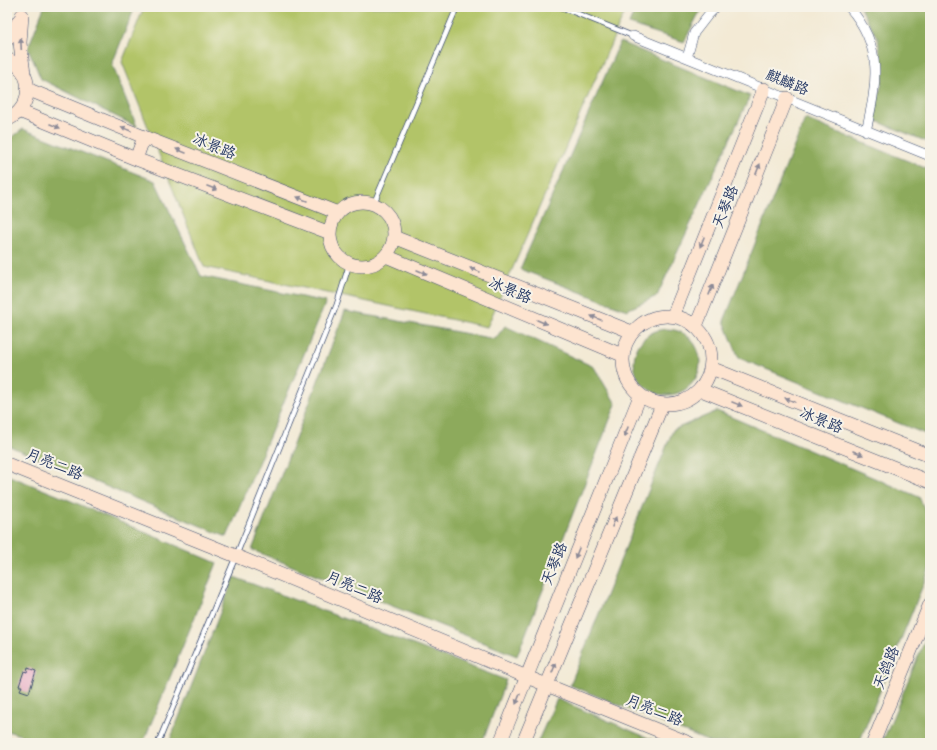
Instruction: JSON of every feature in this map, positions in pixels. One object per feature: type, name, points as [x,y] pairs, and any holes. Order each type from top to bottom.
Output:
[{"type":"main road","points":[[7,40],[24,11]]},
{"type":"main road","points":[[7,120],[19,111],[28,94],[20,44],[24,11]]},
{"type":"main road","points":[[7,59],[17,65],[24,74]]},
{"type":"main road","name":"冰景路","points":[[27,89],[144,137],[338,213]]},
{"type":"main road","name":"天琴路","points":[[673,316],[764,89]]},
{"type":"main road","name":"天琴路","points":[[696,326],[787,98]]},
{"type":"main road","points":[[19,111],[330,233]]},
{"type":"main road","points":[[136,158],[144,137]]},
{"type":"main road","points":[[361,202],[374,204],[389,217],[393,226],[394,237],[391,248],[386,256],[377,263],[367,266],[349,265],[338,257],[332,248],[330,227],[338,213],[351,204],[361,202]]},
{"type":"main road","name":"冰景路","points":[[394,237],[632,332]]},
{"type":"main road","name":"冰景路","points":[[386,256],[622,356]]},
{"type":"main road","points":[[673,316],[685,319],[696,326],[706,338],[711,353],[711,368],[708,380],[701,390],[690,399],[677,404],[662,405],[651,402],[640,396],[630,385],[623,371],[622,356],[626,343],[632,332],[643,322],[657,317],[673,316]]},
{"type":"main road","name":"冰景路","points":[[711,368],[930,456]]},
{"type":"main road","name":"冰景路","points":[[701,390],[930,482]]},
{"type":"main road","name":"天琴路","points":[[500,743],[640,396]]},
{"type":"main road","points":[[523,743],[662,405]]},
{"type":"main road","name":"月亮二路","points":[[7,464],[236,556],[689,743]]},
{"type":"main road","name":"天鸽路","points":[[873,743],[930,604]]},
{"type":"street","points":[[687,58],[694,33],[716,7]]},
{"type":"street","points":[[849,7],[868,34],[874,53],[875,80],[873,100],[866,130]]},
{"type":"street","name":"麒麟路","points":[[633,36],[930,156]]},
{"type":"lane","points":[[374,204],[457,7]]},
{"type":"lane","points":[[561,7],[633,36]]},
{"type":"lane","points":[[158,743],[236,556],[337,304],[349,265]]},
{"type":"green space","points":[[44,7],[135,7],[112,64],[137,127],[41,79],[28,48]]},
{"type":"green space","points":[[144,7],[627,7],[487,327],[204,267],[122,62]]},
{"type":"green space","points":[[636,7],[706,7],[698,15],[684,42],[629,24]]},
{"type":"green space","points":[[860,7],[930,7],[930,143],[874,120],[883,76],[878,39]]},
{"type":"green space","points":[[620,42],[750,96],[657,296],[627,310],[520,269]]},
{"type":"green space","points":[[805,119],[930,170],[930,436],[739,358],[724,321]]},
{"type":"green space","points":[[23,129],[155,181],[201,276],[326,302],[227,537],[7,445],[7,141]]},
{"type":"green space","points":[[345,311],[495,339],[505,326],[594,367],[616,404],[517,656],[252,550]]},
{"type":"green space","points":[[660,329],[674,329],[686,334],[695,343],[700,355],[698,375],[691,386],[674,395],[660,395],[648,390],[639,381],[634,369],[634,355],[639,343],[648,334]]},
{"type":"green space","points":[[717,411],[919,497],[930,521],[930,568],[859,743],[712,743],[570,685],[673,430]]},
{"type":"green space","points":[[7,475],[217,563],[143,743],[46,743],[7,731]]},
{"type":"green space","points":[[234,577],[506,680],[482,743],[169,743]]},
{"type":"green space","points":[[930,628],[930,743],[882,743]]},
{"type":"green space","points":[[557,699],[660,743],[537,743]]},
{"type":"building","points":[[28,668],[36,671],[29,693],[20,690],[22,686],[19,686],[24,671],[27,672]]}]
